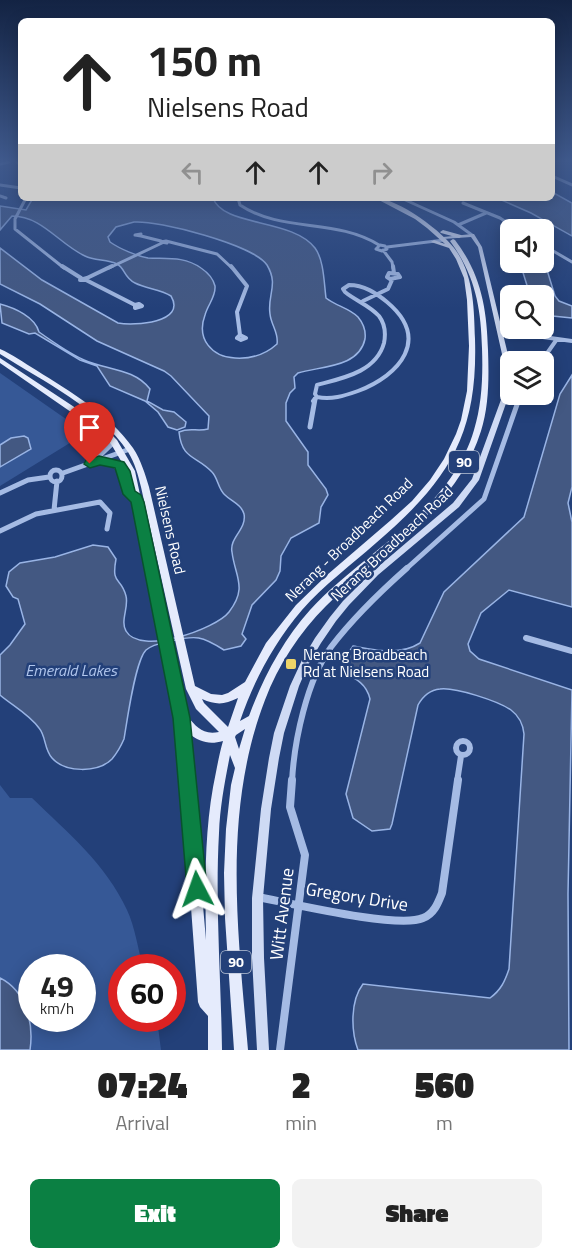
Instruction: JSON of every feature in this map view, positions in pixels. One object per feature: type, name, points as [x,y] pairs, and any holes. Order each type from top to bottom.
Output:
[{"type":"main road","name":"Nerang - Broadbeach Road","points":[[214,1050],[210,846],[218,783],[229,735],[248,685],[273,642],[298,609],[415,501],[440,472],[455,445],[468,405],[472,332],[468,281],[449,239],[405,211]]},
{"type":"main road","name":"Nerang - Broadbeach Road","points":[[241,1050],[231,865],[232,816],[240,765],[252,720],[276,668],[305,624],[342,585],[432,506],[454,478],[471,447],[480,423],[483,402],[484,329],[475,279],[467,260],[449,239],[412,211]]},
{"type":"main road","points":[[431,241],[449,239]]},
{"type":"main road","points":[[431,241],[449,239]]},
{"type":"main road","name":"Nielsens Road","points":[[0,351],[85,406],[111,428],[138,465],[191,689],[207,714],[229,735],[240,765]]},
{"type":"main road","name":"Nielsens Road","points":[[0,360],[100,428],[125,450],[182,718],[206,1002],[214,1013]]},
{"type":"main road","points":[[191,689],[208,697],[221,699],[233,696],[248,685]]},
{"type":"main road","points":[[182,718],[193,731],[203,737],[215,738],[229,735],[252,720]]},
{"type":"street","points":[[19,211],[15,219],[15,229],[27,241],[53,261],[135,305]]},
{"type":"street","points":[[248,211],[255,215],[347,230],[365,236],[379,245],[376,249],[431,241]]},
{"type":"street","points":[[428,211],[458,225],[472,236]]},
{"type":"street","points":[[481,211],[500,220]]},
{"type":"street","points":[[458,225],[486,213]]},
{"type":"street","points":[[141,236],[217,254],[224,258],[234,273],[244,281],[246,290],[237,312],[240,335]]},
{"type":"street","points":[[449,239],[472,236]]},
{"type":"street","name":"Nerang Broadbeach Road","points":[[472,236],[482,250],[500,331]]},
{"type":"street","points":[[85,279],[163,243]]},
{"type":"street","points":[[385,249],[392,262],[394,273]]},
{"type":"street","points":[[554,251],[572,262]]},
{"type":"street","points":[[398,274],[400,278],[392,280],[386,275],[398,274]]},
{"type":"street","points":[[363,301],[388,289],[392,280]]},
{"type":"street","points":[[357,285],[377,294],[407,324],[410,345],[406,356],[400,365],[382,381],[360,391],[326,399],[317,397],[315,394],[317,385],[351,376],[364,369],[379,355],[386,344],[382,319],[363,301],[345,293],[343,289],[345,286],[357,285]]},
{"type":"street","name":"Nerang Broadbeach Road","points":[[263,1050],[258,961],[258,897],[262,842],[274,752],[284,714],[298,675],[317,640],[342,607],[366,583],[456,505],[472,486],[509,386],[509,372],[502,339]]},
{"type":"street","points":[[554,339],[572,341]]},
{"type":"street","points":[[549,351],[557,339]]},
{"type":"street","points":[[310,427],[313,401],[317,397]]},
{"type":"street","name":"Witt Avenue","points":[[280,1050],[305,855],[290,807],[291,779],[297,739],[319,667],[331,647],[377,595],[484,499],[517,405]]},
{"type":"street","points":[[90,464],[114,442]]},
{"type":"street","points":[[0,493],[28,480],[49,477],[54,471],[63,474],[125,450]]},
{"type":"street","points":[[99,460],[120,465],[124,471],[129,494],[136,498]]},
{"type":"street","points":[[49,477],[50,480],[57,481],[63,477],[63,474]]},
{"type":"street","points":[[54,510],[57,481]]},
{"type":"street","points":[[0,531],[36,514],[100,502],[108,507],[111,513],[107,529]]},
{"type":"street","points":[[526,638],[572,651]]},
{"type":"street","name":"Gregory Drive","points":[[258,897],[398,922],[417,922],[435,911],[442,893],[461,756]]},
{"type":"shaded area","points":[[0,373],[86,433],[0,486]]},
{"type":"shaded area","points":[[0,785],[10,798],[32,798],[97,863],[118,893],[132,924],[140,954],[108,954],[108,1032],[159,1032],[161,1050],[0,1050]]},
{"type":"water","name":"Emerald Lakes","points":[[0,211],[225,211],[304,238],[318,253],[326,298],[358,317],[365,333],[361,348],[347,361],[298,373],[294,377],[295,388],[286,403],[286,421],[308,452],[308,465],[328,495],[321,507],[319,523],[291,538],[281,556],[280,571],[276,580],[252,605],[242,634],[246,639],[241,646],[224,650],[204,639],[193,638],[158,644],[146,650],[138,666],[123,742],[106,764],[90,769],[73,769],[58,763],[49,754],[41,731],[35,723],[0,695],[0,655],[25,624],[18,599],[13,597],[6,586],[9,572],[20,563],[55,557],[93,545],[108,547],[116,559],[116,577],[126,596],[124,627],[126,631],[134,638],[146,641],[178,637],[209,626],[221,619],[235,603],[239,582],[232,547],[243,524],[244,514],[239,505],[223,493],[212,472],[183,448],[179,432],[208,429],[209,416],[164,371],[97,341],[40,304],[0,284],[0,248],[42,280],[118,323],[146,323],[165,317],[172,312],[174,305],[171,296],[131,281],[117,264],[85,256],[41,225],[23,217],[12,216],[0,230]],"holes":[[[134,222],[163,225],[226,242],[259,257],[267,265],[272,278],[270,314],[277,336],[277,344],[263,354],[247,358],[227,357],[219,354],[208,345],[203,332],[205,315],[215,290],[208,273],[188,262],[148,258],[134,254],[110,242],[108,237],[116,227]]]},
{"type":"water","points":[[526,211],[572,211],[572,236],[554,226],[554,219],[542,219]]},
{"type":"water","points":[[523,273],[548,273],[552,285],[527,285]]},
{"type":"water","points":[[554,293],[559,301],[572,306],[572,318],[554,316]]},
{"type":"water","points":[[0,304],[24,314],[39,332],[78,357],[136,377],[150,389],[147,401],[163,410],[174,412],[186,422],[185,427],[177,430],[168,427],[158,412],[145,401],[110,386],[97,366],[80,360],[35,333],[29,334],[2,323]]},
{"type":"water","points":[[572,375],[572,487],[568,503],[572,522],[572,607],[509,590],[481,613],[468,644],[470,651],[479,659],[572,690],[568,894],[569,1050],[358,1050],[353,1016],[356,999],[363,984],[490,998],[504,981],[509,969],[524,734],[522,724],[516,715],[497,703],[456,690],[440,689],[430,692],[418,705],[390,829],[372,831],[353,818],[346,794],[370,699],[366,688],[355,678],[340,671],[344,659],[353,646],[396,651],[420,643],[444,592],[524,517],[560,394]]},
{"type":"water","points":[[24,436],[28,438],[31,449],[0,467],[0,445],[11,438]]},
{"type":"water","points":[[0,978],[18,994],[18,1032],[31,1032],[31,1040],[30,1050],[0,1050]]},
{"type":"place","name":"Nerang Broadbeach Rd at Nielsens Road","points":[[291,664]]},
{"type":"route","points":[[90,464],[99,460],[120,465],[124,471],[129,494],[136,498],[182,718],[197,889]]}]
